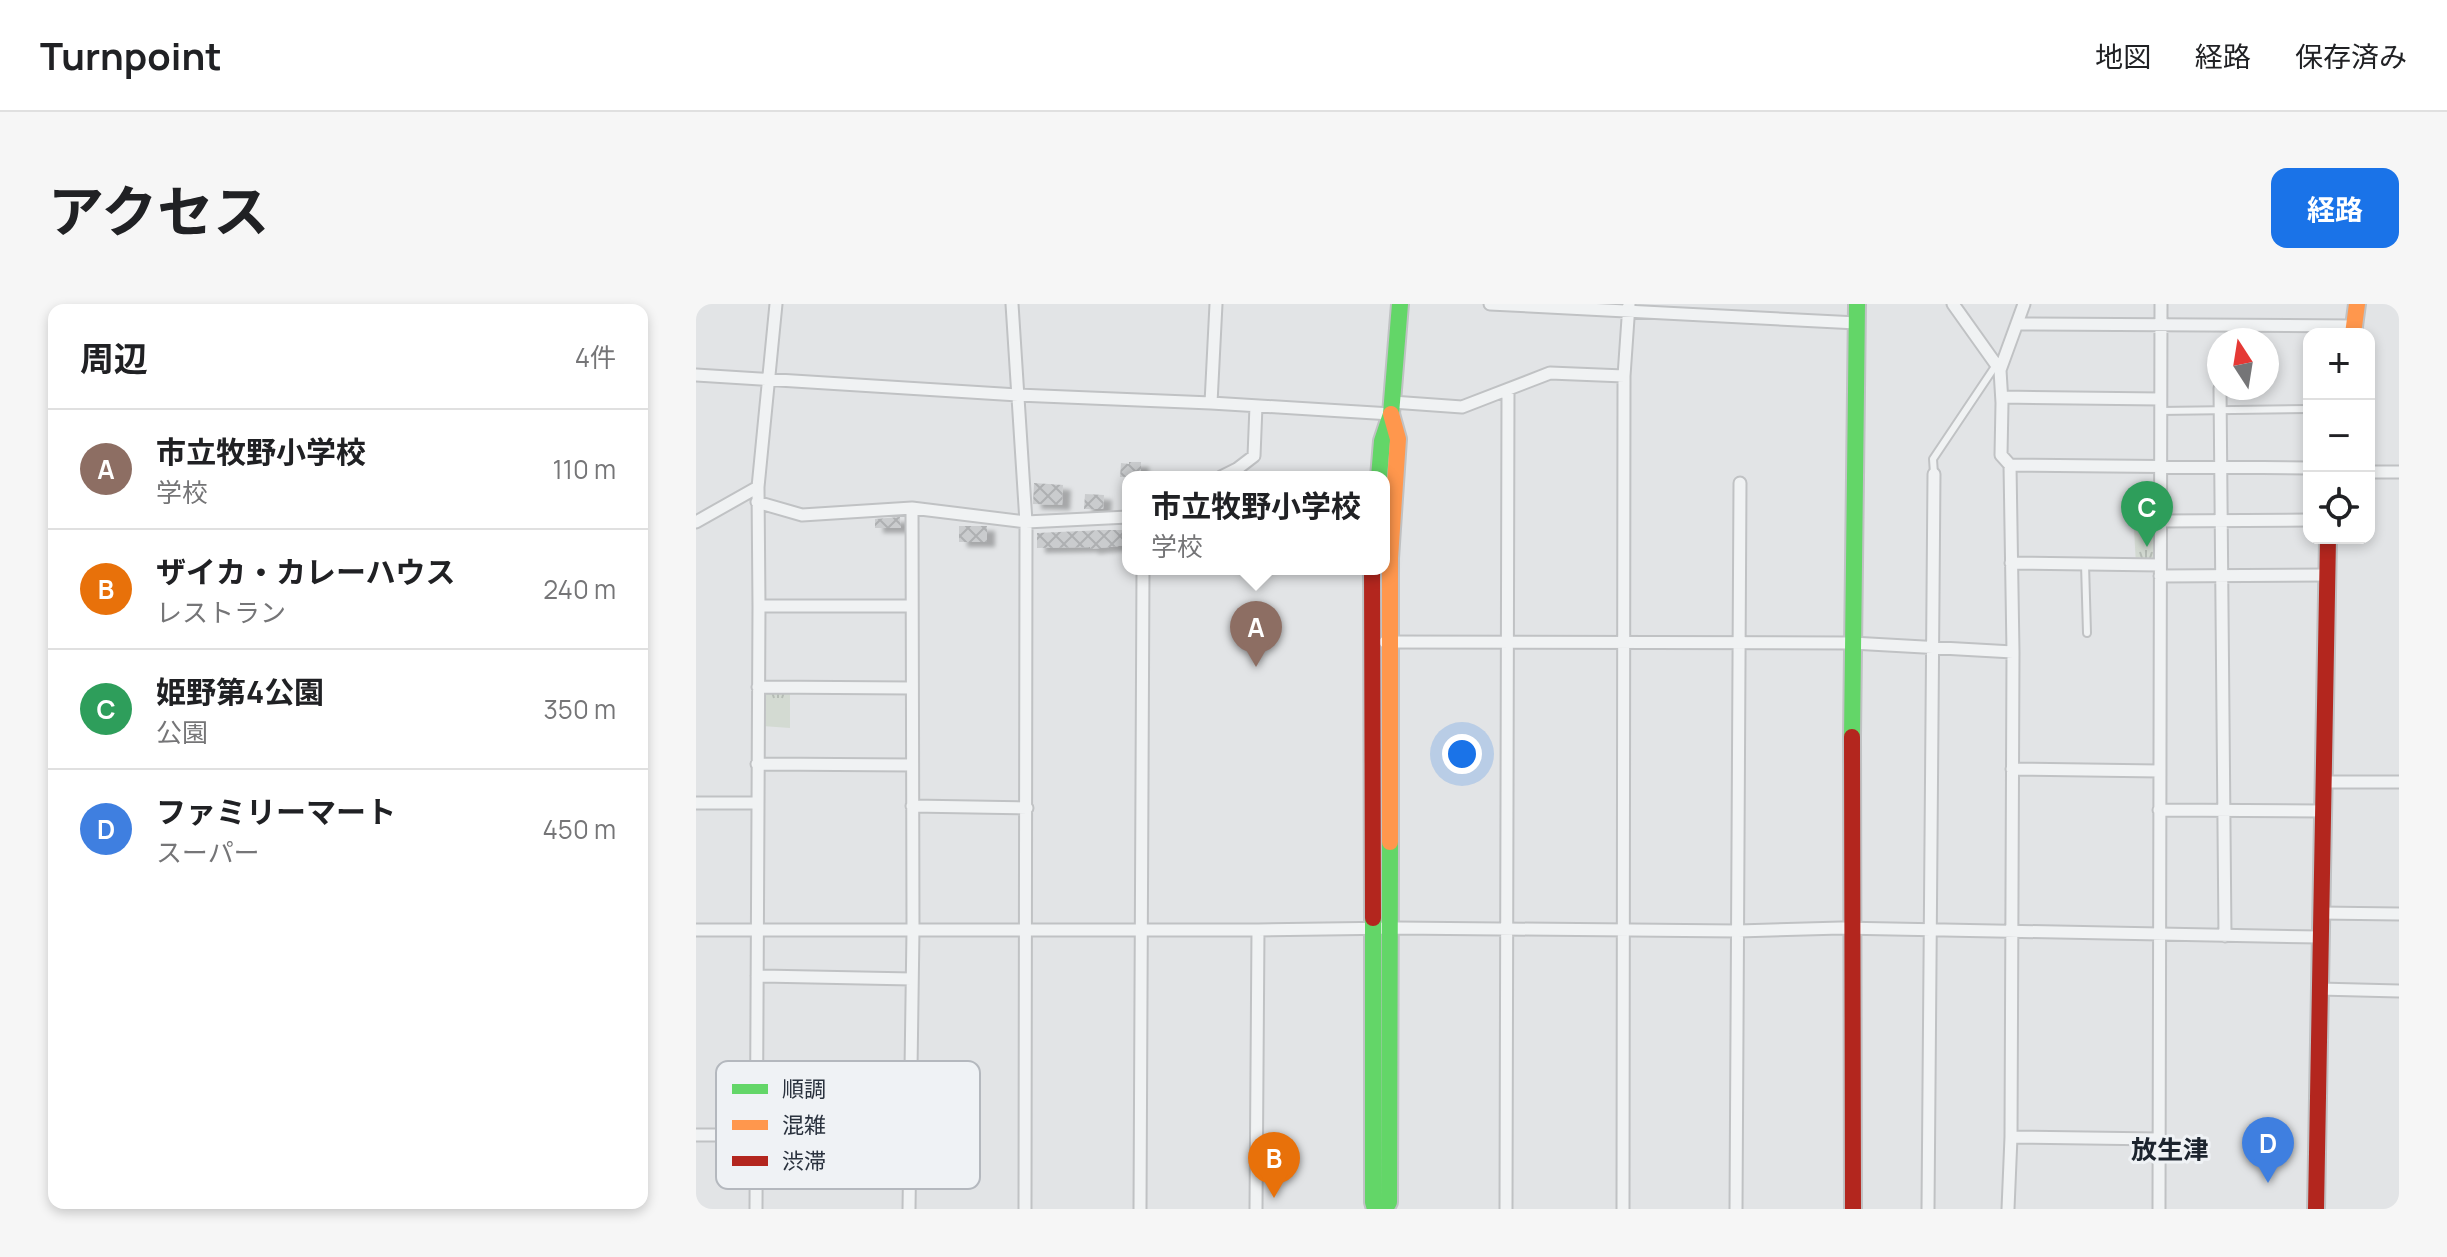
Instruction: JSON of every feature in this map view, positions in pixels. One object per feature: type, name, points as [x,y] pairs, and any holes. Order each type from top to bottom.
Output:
[{"type":"street","points":[[756,1061],[757,502],[776,304]]},
{"type":"street","points":[[1012,304],[1026,522],[1025,1209]]},
{"type":"street","points":[[1211,403],[1216,304]]},
{"type":"street","points":[[1380,471],[1382,441],[1391,408],[1400,304]]},
{"type":"street","points":[[1490,304],[1628,308],[1857,323]]},
{"type":"street","points":[[1853,1209],[1852,643],[1857,304]]},
{"type":"street","points":[[1953,304],[1998,368],[2002,397],[2001,455],[2010,465],[2013,652],[2008,1209]]},
{"type":"street","points":[[1998,368],[2024,304]]},
{"type":"street","points":[[2159,1209],[2161,304]]},
{"type":"street","points":[[2354,328],[2357,304]]},
{"type":"street","points":[[1623,1209],[1624,376],[1628,308]]},
{"type":"street","points":[[2018,324],[2303,328]]},
{"type":"street","points":[[696,375],[1018,395],[1256,406],[1391,408],[1462,407],[1550,373],[1624,376]]},
{"type":"street","points":[[1506,1209],[1508,391]]},
{"type":"street","points":[[2002,397],[2160,405]]},
{"type":"street","points":[[2220,400],[2225,936]]},
{"type":"street","points":[[1233,471],[1254,456],[1256,406]]},
{"type":"street","points":[[1390,526],[1398,439],[1391,408]]},
{"type":"street","points":[[2010,465],[2303,468]]},
{"type":"street","points":[[2375,472],[2399,472]]},
{"type":"street","points":[[1928,1209],[1934,474]]},
{"type":"street","points":[[1736,1209],[1740,483]]},
{"type":"street","points":[[696,522],[758,487]]},
{"type":"street","points":[[757,502],[802,515],[912,508],[1026,522],[1122,517]]},
{"type":"street","points":[[911,1061],[912,508]]},
{"type":"street","points":[[2160,521],[2303,520]]},
{"type":"street","points":[[2316,1209],[2328,544]]},
{"type":"street","points":[[2011,563],[2085,564],[2222,576],[2326,575]]},
{"type":"street","points":[[1140,1209],[1143,575]]},
{"type":"street","points":[[1372,575],[1389,1202],[1385,1209]]},
{"type":"street","points":[[1375,1209],[1390,642],[1388,575]]},
{"type":"street","points":[[759,606],[912,606]]},
{"type":"street","points":[[1372,642],[1852,643],[2013,652]]},
{"type":"street","points":[[758,687],[911,688]]},
{"type":"street","points":[[757,764],[912,765]]},
{"type":"street","points":[[2012,769],[2159,771]]},
{"type":"street","points":[[2322,782],[2399,782]]},
{"type":"street","points":[[696,803],[757,803]]},
{"type":"street","points":[[912,806],[1027,808]]},
{"type":"street","points":[[2159,810],[2322,811]]},
{"type":"street","points":[[2320,913],[2399,914]]},
{"type":"street","points":[[696,930],[1738,931],[1854,928],[2319,937]]},
{"type":"street","points":[[1256,1209],[1258,930]]},
{"type":"street","points":[[757,976],[912,979]]},
{"type":"street","points":[[2319,989],[2399,991]]},
{"type":"street","points":[[2011,1137],[2159,1139]]},
{"type":"street","points":[[909,1189],[909,1209]]},
{"type":"lane","points":[[1934,474],[1933,459],[1998,368]]},
{"type":"lane","points":[[2160,405],[2220,411],[2303,409]]},
{"type":"lane","points":[[2085,564],[2087,633]]},
{"type":"green space","points":[[2134,529],[2160,529],[2160,565],[2136,565]]},
{"type":"green space","points":[[790,689],[790,728],[762,726],[763,690]]},
{"type":"building","points":[[1141,462],[1141,471],[1122,471],[1120,477],[1121,463]]},
{"type":"building","points":[[1034,483],[1063,485],[1062,505],[1033,504]]},
{"type":"building","points":[[1085,494],[1104,495],[1103,509],[1084,509]]},
{"type":"building","points":[[900,517],[901,528],[875,528],[875,519]]},
{"type":"building","points":[[959,526],[987,526],[987,542],[959,542]]},
{"type":"building","points":[[1122,530],[1122,546],[1090,549],[1037,548],[1037,533]]},
{"type":"traffic: fast","points":[[1380,471],[1382,441],[1391,414],[1400,304]]},
{"type":"traffic: fast","points":[[1852,737],[1857,304]]},
{"type":"traffic: fast","points":[[1385,1209],[1389,1202],[1390,842]]},
{"type":"traffic: fast","points":[[1373,918],[1375,1209]]},
{"type":"traffic: slow","points":[[2354,328],[2357,304]]},
{"type":"traffic: slow","points":[[1390,842],[1390,558],[1398,439],[1391,414]]},
{"type":"traffic: jam","points":[[2316,1209],[2328,544]]},
{"type":"traffic: jam","points":[[1372,575],[1373,918]]},
{"type":"traffic: jam","points":[[1852,737],[1853,1209]]},
{"type":"place","name":"姫野第4公園","points":[[2147,547]]},
{"type":"place","name":"市立牧野小学校","points":[[1256,667]]},
{"type":"place","name":"ファミリーマート","points":[[2268,1183]]},
{"type":"place","name":"ザイカ・カレーハウス","points":[[1274,1198]]},
{"type":"district","name":"放生津","points":[[2170,1150]]}]
